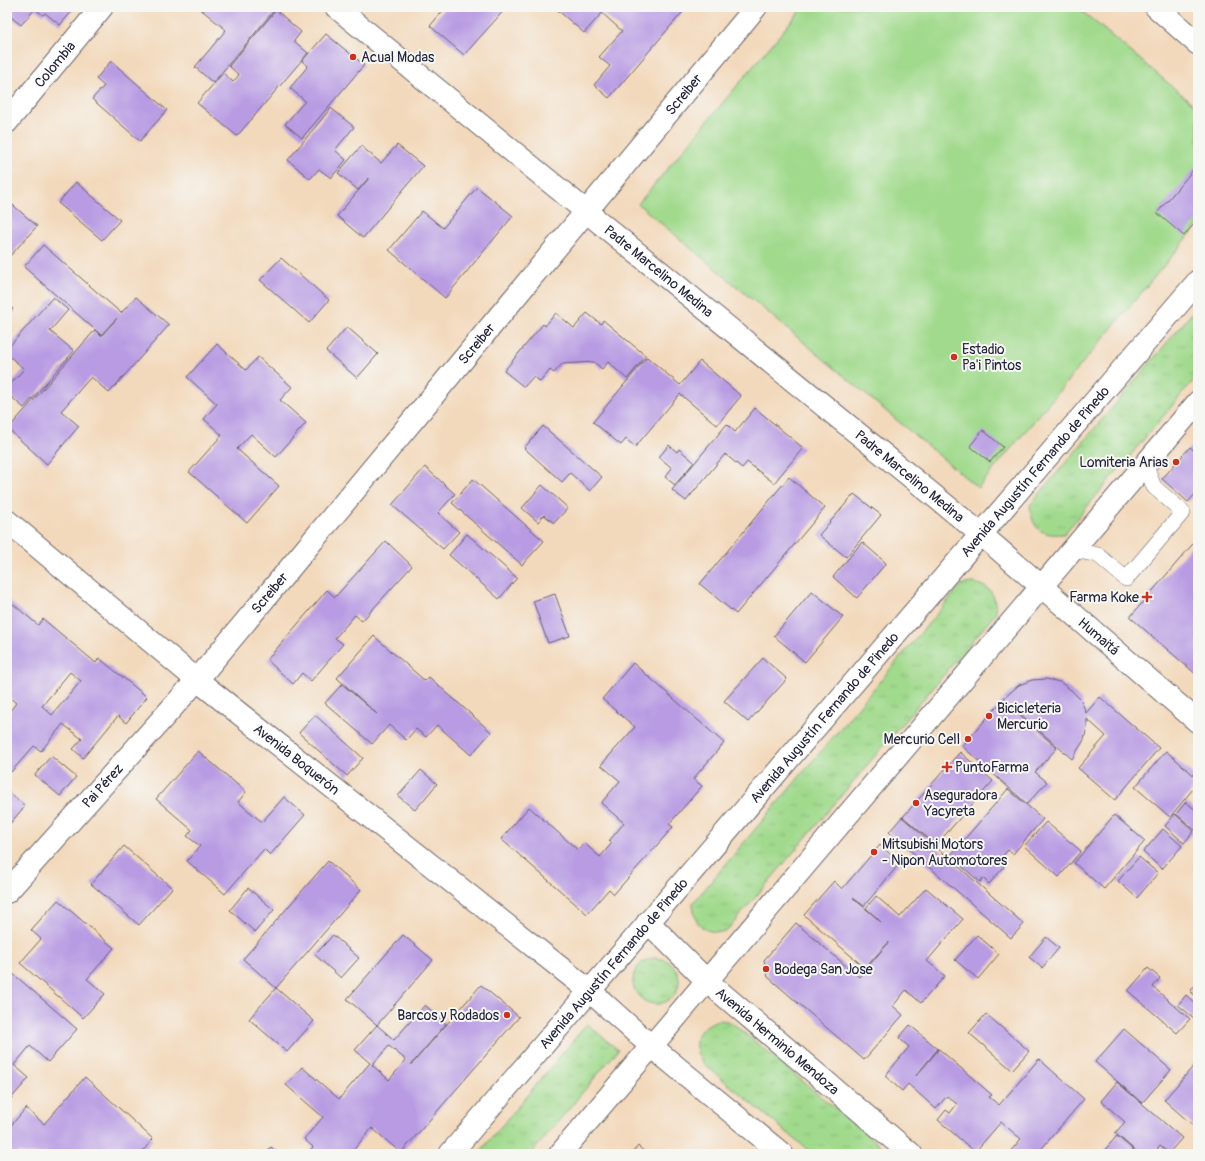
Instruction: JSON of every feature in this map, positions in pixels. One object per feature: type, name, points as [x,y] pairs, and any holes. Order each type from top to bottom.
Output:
[{"type":"main road","name":"Colombia","points":[[7,122],[102,7]]},
{"type":"main road","name":"Padre Marcelino Medina","points":[[336,7],[982,535]]},
{"type":"main road","name":"Screiber","points":[[197,680],[756,7]]},
{"type":"main road","points":[[1156,7],[1198,44]]},
{"type":"main road","name":"Avenida Augustín Fernando de Pinedo","points":[[450,1154],[591,992],[648,922],[982,535],[1198,281]]},
{"type":"main road","points":[[560,1154],[651,1046],[708,982],[1198,402]]},
{"type":"main road","name":"Avenida Boquerón","points":[[7,521],[197,680],[591,992]]},
{"type":"main road","name":"Humaitá","points":[[982,535],[1198,722]]},
{"type":"main road","name":"Pai Pérez","points":[[7,892],[197,680]]},
{"type":"main road","name":"Avenida Herminio Mendoza","points":[[648,922],[708,982],[911,1154]]},
{"type":"main road","points":[[591,992],[651,1046],[782,1154]]},
{"type":"lane","points":[[1074,550],[1098,555],[1126,579],[1183,512],[1154,487],[1145,464]]},
{"type":"green space","name":"Estadio Pa'i Pintos","points":[[803,7],[1077,7],[1198,108],[1198,225],[978,488],[638,204]]},
{"type":"green space","points":[[1198,306],[1198,375],[1064,534],[1049,534],[1043,532],[1035,525],[1030,505]]},
{"type":"green space","points":[[974,583],[985,587],[992,593],[995,601],[996,613],[726,932],[706,930],[702,927],[696,918],[693,903],[962,584]]},
{"type":"green space","points":[[651,958],[661,958],[669,962],[675,968],[679,976],[679,986],[675,994],[669,1000],[661,1004],[651,1004],[643,1000],[637,994],[633,986],[633,976],[637,968],[643,962]]},
{"type":"green space","points":[[718,1020],[727,1021],[736,1026],[890,1154],[813,1154],[704,1064],[699,1057],[696,1044],[700,1032],[710,1023]]},
{"type":"green space","points":[[587,1024],[618,1050],[531,1154],[478,1154]]},
{"type":"building","points":[[7,7],[71,7],[74,9],[60,25],[45,13],[43,15],[35,9],[21,25],[7,14]]},
{"type":"building","points":[[198,7],[277,7],[213,83],[195,67],[226,30]]},
{"type":"building","points":[[446,7],[507,7],[464,55],[430,26]]},
{"type":"building","points":[[554,7],[687,7],[609,98],[594,85],[610,66],[599,57],[622,31],[602,13],[584,33]]},
{"type":"building","points":[[276,10],[301,32],[294,41],[308,53],[237,136],[197,103],[223,73],[233,82],[239,75],[229,66]]},
{"type":"building","points":[[326,34],[364,65],[302,138],[285,124],[305,101],[290,88],[308,66],[302,61]]},
{"type":"building","points":[[111,61],[167,110],[140,141],[92,99],[104,86],[96,79]]},
{"type":"building","points":[[331,108],[354,127],[335,150],[346,160],[331,178],[319,169],[310,179],[288,160]]},
{"type":"building","points":[[397,145],[423,166],[363,238],[337,216],[369,178],[358,190],[338,173],[361,146],[381,163]]},
{"type":"building","points":[[1198,164],[1198,219],[1184,236],[1157,213]]},
{"type":"building","points":[[76,182],[120,220],[102,240],[58,203]]},
{"type":"building","points":[[477,187],[513,216],[445,298],[389,250],[422,211],[443,228]]},
{"type":"building","points":[[7,200],[37,226],[10,256],[7,253]]},
{"type":"building","points":[[43,245],[121,313],[136,297],[169,325],[109,393],[91,377],[61,411],[79,426],[47,464],[8,429],[95,330],[101,336],[117,318],[101,335],[24,267]]},
{"type":"building","points":[[281,258],[329,300],[309,323],[260,280]]},
{"type":"building","points":[[53,297],[68,310],[50,331],[74,351],[24,408],[7,393],[7,388],[24,369],[7,354],[7,349]]},
{"type":"building","points":[[7,303],[13,309],[7,316]]},
{"type":"building","points":[[556,313],[574,328],[587,313],[601,324],[603,320],[646,356],[627,379],[608,362],[602,369],[594,362],[562,364],[554,373],[550,370],[540,382],[534,376],[524,387],[504,371],[543,324],[545,326]]},
{"type":"building","points":[[347,327],[378,354],[357,378],[326,351]]},
{"type":"building","points":[[217,344],[246,370],[258,357],[292,387],[280,400],[306,423],[276,457],[251,434],[237,449],[279,486],[247,523],[189,472],[222,435],[204,419],[217,404],[187,377]]},
{"type":"building","points":[[647,357],[680,385],[700,361],[741,396],[717,425],[680,394],[635,447],[626,439],[621,445],[593,422]]},
{"type":"building","points":[[755,408],[803,448],[774,483],[747,462],[742,468],[725,454],[686,501],[672,490],[727,424],[735,432]]},
{"type":"building","points":[[543,426],[602,477],[590,491],[570,473],[562,482],[524,448]]},
{"type":"building","points":[[983,430],[1003,447],[990,462],[970,446]]},
{"type":"building","points":[[669,445],[677,452],[679,449],[694,462],[675,485],[665,477],[672,468],[659,457]]},
{"type":"building","points":[[1190,447],[1198,454],[1198,491],[1188,502],[1162,479]]},
{"type":"building","points":[[425,467],[455,494],[438,513],[459,532],[443,549],[392,505]]},
{"type":"building","points":[[789,477],[825,508],[736,614],[700,584]]},
{"type":"building","points":[[473,479],[544,541],[522,565],[452,503]]},
{"type":"building","points":[[542,485],[568,508],[554,523],[544,515],[538,522],[522,508]]},
{"type":"building","points":[[854,494],[881,515],[846,557],[819,535]]},
{"type":"building","points":[[467,534],[517,578],[499,599],[449,555]]},
{"type":"building","points":[[1198,538],[1198,676],[1130,617]]},
{"type":"building","points":[[386,541],[412,566],[362,621],[355,615],[335,638],[343,644],[311,681],[302,673],[293,684],[267,660],[327,590],[335,597]]},
{"type":"building","points":[[862,542],[886,563],[857,598],[833,577]]},
{"type":"building","points":[[812,591],[843,617],[805,662],[774,636]]},
{"type":"building","points":[[555,594],[570,636],[548,643],[533,601]]},
{"type":"building","points":[[7,599],[38,625],[43,619],[96,663],[99,658],[147,697],[126,723],[118,716],[83,758],[73,749],[82,739],[63,724],[41,751],[34,746],[11,772],[7,769],[7,715],[16,703],[7,695]],"holes":[[[70,672],[81,681],[52,715],[42,706]]]},
{"type":"building","points":[[374,636],[425,681],[429,677],[491,732],[471,755],[437,725],[426,737],[416,729],[406,740],[389,725],[372,744],[325,703],[342,684],[377,714],[337,678]]},
{"type":"building","points":[[763,658],[787,679],[748,722],[724,701]]},
{"type":"building","points":[[633,663],[724,743],[693,779],[702,786],[669,824],[673,827],[614,894],[609,889],[587,914],[501,839],[529,807],[578,850],[584,843],[600,857],[612,843],[609,841],[624,823],[601,803],[620,781],[601,765],[635,727],[602,699]]},
{"type":"building","points":[[1046,679],[1060,682],[1071,690],[1081,700],[1086,713],[1100,697],[1159,748],[1115,800],[1078,768],[1106,736],[1087,719],[1084,740],[1072,759],[1003,699],[1019,685],[1032,680]]},
{"type":"building","points":[[1003,700],[1057,748],[1035,772],[1047,782],[1027,804],[962,746]]},
{"type":"building","points":[[315,715],[363,758],[347,776],[299,733]]},
{"type":"building","points":[[198,751],[246,792],[238,802],[262,822],[284,797],[305,815],[270,855],[264,849],[225,894],[187,861],[200,846],[187,836],[192,830],[156,799]]},
{"type":"building","points":[[1166,751],[1198,779],[1198,783],[1170,817],[1135,787]]},
{"type":"building","points":[[960,752],[993,781],[936,845],[903,817]]},
{"type":"building","points":[[51,756],[76,777],[60,796],[35,775]]},
{"type":"building","points":[[421,770],[437,784],[415,810],[398,796]]},
{"type":"building","points":[[1008,789],[1043,819],[1013,854],[1008,850],[998,861],[1004,867],[989,884],[983,878],[980,882],[950,856]]},
{"type":"building","points":[[7,791],[25,806],[7,827]]},
{"type":"building","points":[[1186,802],[1198,812],[1198,827],[1195,830],[1176,814]]},
{"type":"building","points":[[1175,814],[1194,831],[1184,843],[1165,826]]},
{"type":"building","points":[[1114,815],[1145,841],[1104,889],[1074,863]]},
{"type":"building","points":[[902,817],[1024,924],[1011,938],[889,832]]},
{"type":"building","points":[[1046,822],[1081,851],[1059,877],[1024,846]]},
{"type":"building","points":[[1163,829],[1182,846],[1162,869],[1143,852]]},
{"type":"building","points":[[880,845],[900,863],[864,906],[853,898],[881,922],[866,908],[876,896],[900,917],[926,888],[963,919],[927,961],[945,976],[921,1003],[906,990],[893,1006],[903,1015],[864,1060],[768,977],[764,960],[796,923],[859,977],[889,942],[865,968],[804,915],[834,881],[842,889]]},
{"type":"building","points":[[124,846],[172,888],[139,925],[91,884]]},
{"type":"building","points":[[1139,857],[1158,873],[1137,898],[1118,881]]},
{"type":"building","points":[[328,861],[361,890],[276,988],[243,959]]},
{"type":"building","points":[[248,888],[274,910],[255,932],[230,910]]},
{"type":"building","points":[[58,900],[114,948],[87,979],[105,994],[83,1018],[20,963],[41,939],[31,930]]},
{"type":"building","points":[[333,935],[359,958],[341,978],[315,955]]},
{"type":"building","points":[[403,935],[433,960],[377,1025],[347,999]]},
{"type":"building","points":[[977,935],[999,954],[978,979],[955,960]]},
{"type":"building","points":[[1046,937],[1059,948],[1042,968],[1029,957]]},
{"type":"building","points":[[1148,968],[1160,978],[1153,987],[1190,1019],[1177,1033],[1128,991]]},
{"type":"building","points":[[11,972],[77,1029],[48,1062],[30,1046],[14,1065],[29,1078],[7,1103],[7,977]]},
{"type":"building","points":[[1198,982],[1198,998],[1190,991]]},
{"type":"building","points":[[481,985],[519,1017],[401,1153],[372,1128],[351,1153],[352,1154],[307,1154],[313,1147],[304,1139],[323,1117],[286,1085],[302,1067],[339,1099],[370,1063],[355,1050],[377,1025],[394,1040],[425,1005],[446,1024],[411,1065]],"holes":[[[389,1046],[406,1060],[389,1080],[372,1065]]]},
{"type":"building","points":[[276,988],[314,1021],[287,1052],[249,1019]]},
{"type":"building","points":[[1186,995],[1198,1006],[1198,1015],[1195,1019],[1178,1005]]},
{"type":"building","points":[[986,1014],[1029,1051],[1012,1070],[969,1033]]},
{"type":"building","points":[[910,1025],[938,1049],[916,1076],[939,1049],[992,1095],[989,1097],[999,1105],[1039,1059],[1084,1099],[1037,1154],[1008,1154],[1021,1139],[1001,1122],[975,1152],[938,1120],[946,1110],[950,1113],[957,1104],[947,1096],[936,1109],[908,1084],[902,1091],[885,1076],[909,1047],[899,1038]]},
{"type":"building","points":[[1124,1029],[1171,1070],[1142,1103],[1095,1062]]},
{"type":"building","points":[[1198,1061],[1198,1126],[1196,1128],[1164,1100]]},
{"type":"building","points":[[85,1077],[153,1139],[140,1154],[23,1154],[20,1152],[18,1154],[7,1154],[7,1130],[26,1108],[44,1124]]},
{"type":"building","points":[[1117,1082],[1182,1138],[1169,1153],[1160,1146],[1153,1154],[1139,1154],[1115,1133],[1125,1122],[1101,1101]]},
{"type":"building","points":[[1117,1136],[1138,1154],[1101,1154]]},
{"type":"building","points":[[638,1146],[647,1154],[631,1154]]},
{"type":"building","points":[[271,1147],[280,1154],[265,1154]]},
{"type":"place","name":"Acual Modas","points":[[353,57]]},
{"type":"place","name":"Estadio Pa'i Pintos","points":[[954,357]]},
{"type":"place","name":"Lomiteria Arias","points":[[1176,462]]},
{"type":"place","name":"Farma Koke","points":[[1147,597]]},
{"type":"place","name":"Bicicleteria Mercurio","points":[[989,716]]},
{"type":"place","name":"Mercurio Cell","points":[[968,739]]},
{"type":"place","name":"PuntoFarma","points":[[947,767]]},
{"type":"place","name":"Aseguradora Yacyreta","points":[[916,803]]},
{"type":"place","name":"Mitsubishi Motors - Nipon Automotores","points":[[874,852]]},
{"type":"place","name":"Bodega San Jose","points":[[766,969]]},
{"type":"place","name":"Barcos y Rodados","points":[[507,1015]]}]
